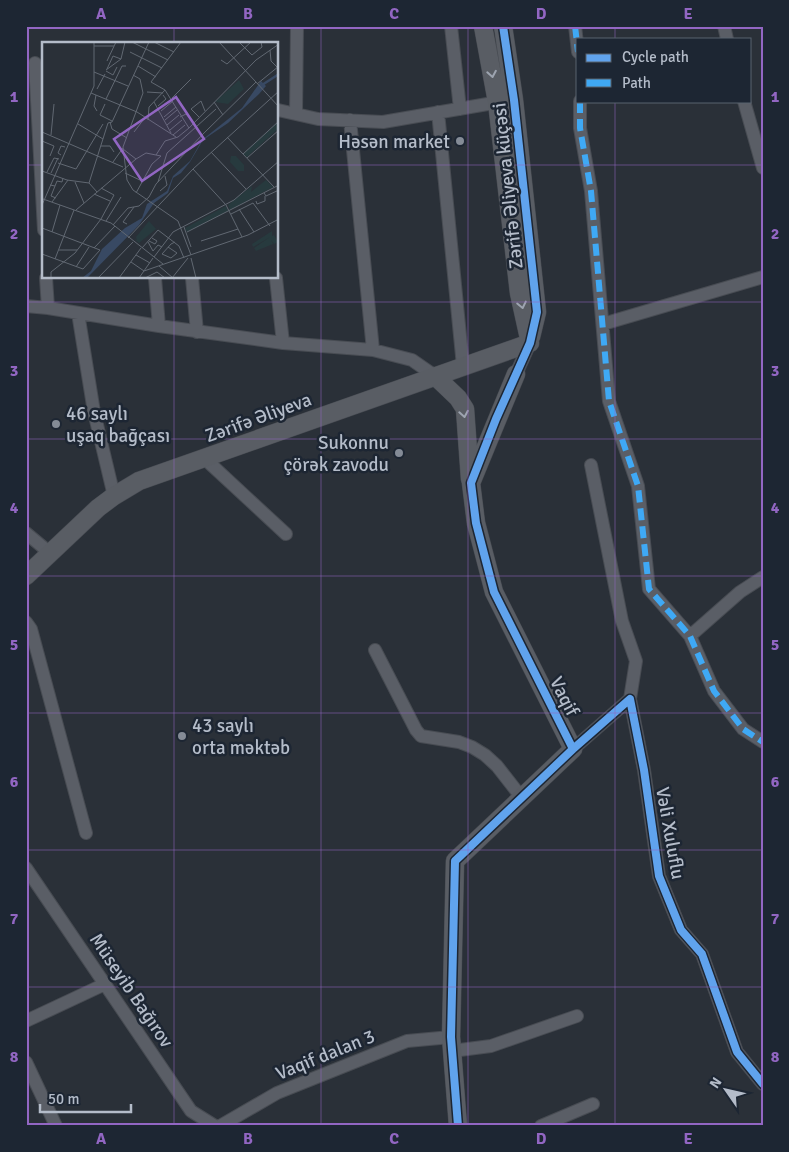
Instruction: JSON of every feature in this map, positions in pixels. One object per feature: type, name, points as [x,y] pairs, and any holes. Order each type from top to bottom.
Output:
[{"type":"street","points":[[296,114],[297,26]]},
{"type":"street","points":[[451,26],[460,109]]},
{"type":"street","name":"Zərifə Əliyeva küçəsi","points":[[483,26],[497,102],[519,293],[530,343]]},
{"type":"street","name":"Zərifə Əliyeva küçəsi","points":[[503,26],[514,100],[537,312],[530,343]]},
{"type":"street","points":[[35,63],[42,193]]},
{"type":"street","points":[[279,110],[318,119],[383,122],[514,100]]},
{"type":"street","points":[[580,102],[580,128],[591,191],[609,401],[638,486],[649,589],[690,636],[714,691],[743,729],[763,742]]},
{"type":"street","points":[[744,102],[763,168]]},
{"type":"street","points":[[438,112],[463,366]]},
{"type":"street","points":[[350,120],[373,350]]},
{"type":"street","points":[[603,324],[763,277]]},
{"type":"street","points":[[46,279],[48,308]]},
{"type":"street","points":[[155,279],[159,326]]},
{"type":"street","points":[[192,279],[197,332]]},
{"type":"street","points":[[276,279],[283,343]]},
{"type":"street","points":[[26,306],[283,343],[373,350],[412,360],[435,376],[458,398],[464,409],[471,483]]},
{"type":"street","points":[[78,313],[94,412],[114,496]]},
{"type":"street","name":"Zərifə Əliyeva","points":[[26,576],[98,508],[140,481],[530,343]]},
{"type":"street","name":"Vaqif","points":[[530,343],[471,483],[476,523],[494,592],[573,749]]},
{"type":"street","points":[[204,458],[286,534]]},
{"type":"street","points":[[458,1126],[451,1044],[455,861],[573,749],[630,699],[636,661],[622,621],[592,465]]},
{"type":"street","points":[[26,533],[50,553]]},
{"type":"street","points":[[690,636],[740,592],[763,577]]},
{"type":"street","points":[[26,622],[31,629],[86,833]]},
{"type":"street","points":[[375,650],[416,730],[421,736],[458,742],[472,747],[497,766],[522,798]]},
{"type":"street","name":"Vəli Xuluflu","points":[[630,699],[644,770],[659,876],[681,930],[702,954],[737,1052],[763,1084]]},
{"type":"street","name":"Müseyib Bağırov","points":[[26,868],[191,1110],[214,1126]]},
{"type":"street","points":[[26,1021],[105,984]]},
{"type":"street","name":"Vaqif dalan 3","points":[[220,1126],[277,1093],[407,1041],[491,1046],[576,1016]]},
{"type":"street","points":[[26,1062],[56,1126]]},
{"type":"street","points":[[541,1126],[593,1104]]},
{"type":"street","points":[[191,1110],[197,1126]]},
{"type":"marked path","points":[[575,26],[576,38]]},
{"type":"marked path","points":[[580,102],[580,128],[591,191],[609,401],[638,486],[649,589],[690,636],[714,691],[743,729],[763,742]]},
{"type":"cycle path","points":[[503,26],[514,100],[537,312],[530,343],[496,419],[471,483],[476,523],[494,592],[573,749]]},
{"type":"cycle path","points":[[458,1126],[451,1037],[455,861],[573,749],[630,699],[644,770],[659,876],[681,930],[702,954],[737,1052],[763,1084]]},
{"type":"place","name":"Həsən market","points":[[460,141]]},
{"type":"place","name":"46 saylı uşaq bağçası","points":[[56,424]]},
{"type":"place","name":"Sukonnu çörək zavodu","points":[[399,453]]},
{"type":"place","name":"43 saylı orta məktəb","points":[[182,736]]}]
